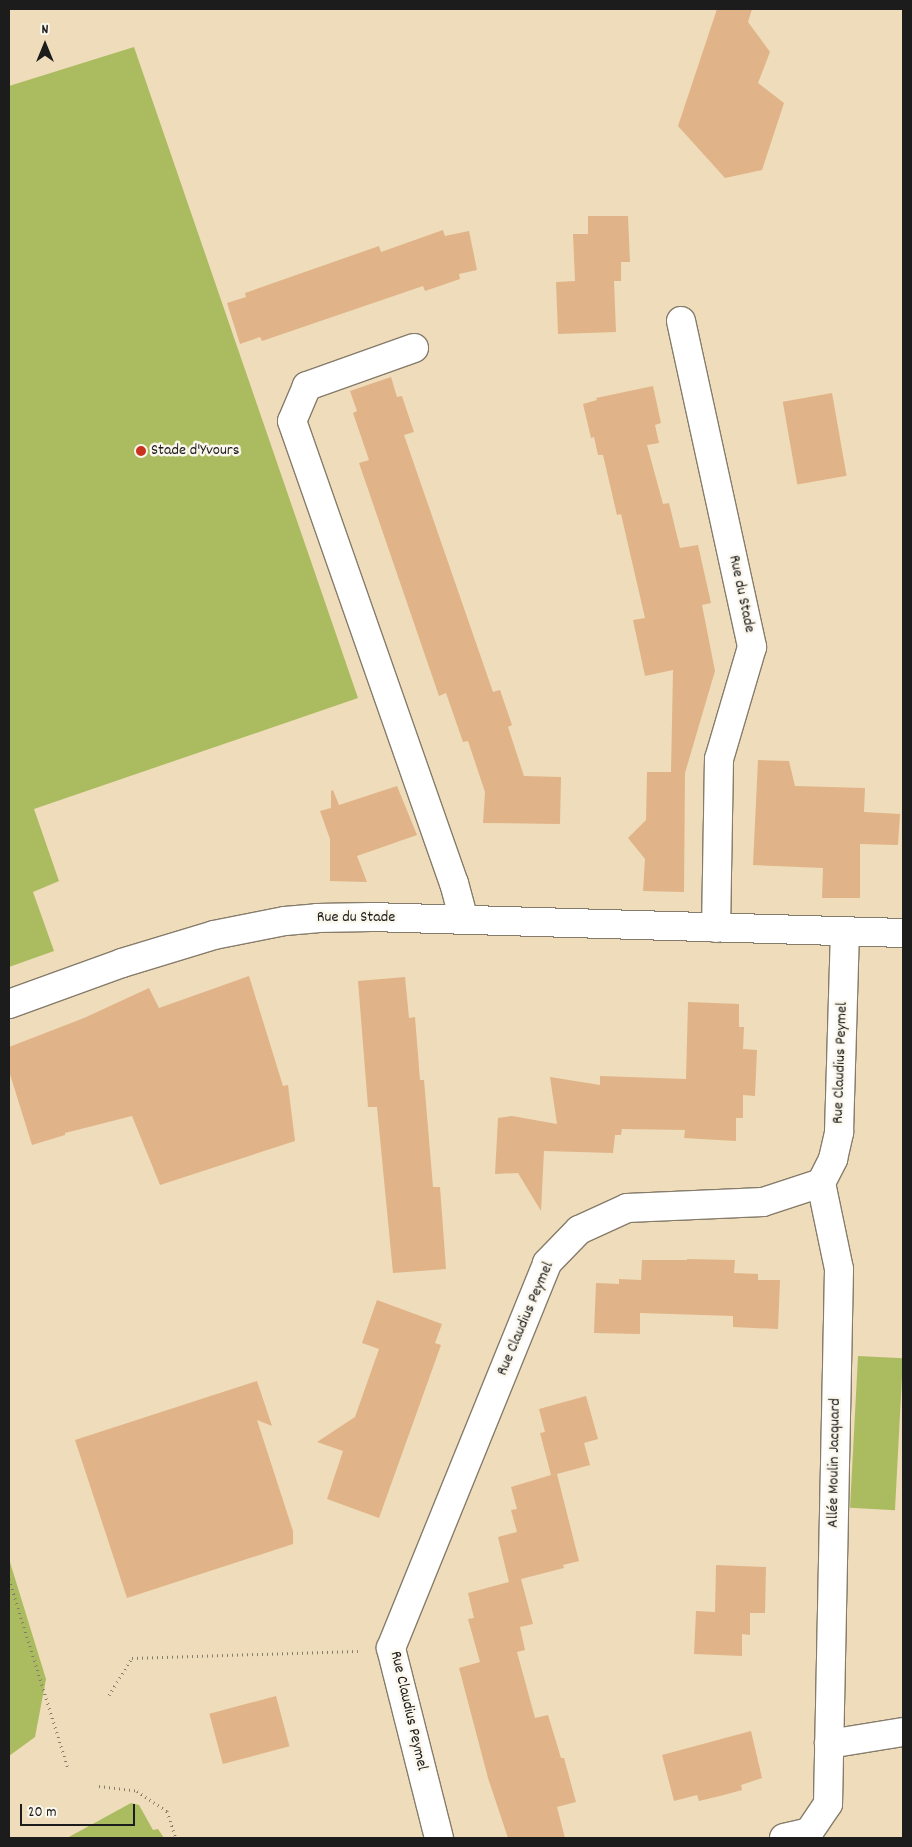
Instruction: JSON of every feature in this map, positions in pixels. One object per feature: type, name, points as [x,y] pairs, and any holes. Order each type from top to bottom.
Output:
[{"type":"street","name":"Rue du Stade","points":[[681,322],[752,647],[719,759],[716,928]]},
{"type":"street","points":[[414,348],[307,386],[292,421],[451,874],[464,920]]},
{"type":"street","name":"Rue du Stade","points":[[9,1004],[146,956],[246,928],[318,918],[464,920],[903,933]]},
{"type":"street","name":"Rue Claudius Peymel","points":[[439,1838],[391,1648],[547,1263],[579,1230],[627,1208],[763,1202],[821,1183],[833,1159],[839,1132],[845,932]]},
{"type":"street","name":"Allée Moulin Jacquard","points":[[784,1838],[809,1832],[828,1804],[839,1269],[821,1183]]},
{"type":"street","points":[[830,1744],[903,1732]]},
{"type":"path","points":[[9,1579],[68,1769]]},
{"type":"path","points":[[109,1695],[132,1658],[391,1648]]},
{"type":"path","points":[[98,1786],[136,1791],[167,1811],[176,1838]]},
{"type":"green space","name":"Stade d'Yvours","points":[[134,47],[358,698],[34,809],[59,881],[33,892],[54,951],[9,967],[9,86]]},
{"type":"green space","points":[[858,1356],[903,1358],[895,1510],[850,1508]]},
{"type":"green space","points":[[9,1559],[46,1679],[35,1737],[9,1756]]},
{"type":"green space","points":[[131,1803],[139,1805],[153,1830],[158,1829],[164,1838],[67,1838]]},
{"type":"building","points":[[717,9],[752,9],[748,22],[770,52],[758,83],[784,103],[762,170],[725,178],[678,126]]},
{"type":"building","points":[[588,216],[628,216],[630,262],[621,262],[621,281],[614,281],[616,332],[558,334],[556,282],[575,281],[573,234],[588,234]]},
{"type":"building","points":[[443,230],[445,236],[469,231],[477,270],[459,274],[460,279],[425,291],[423,286],[262,341],[260,337],[240,344],[227,303],[246,297],[245,293],[379,246],[381,252]]},
{"type":"building","points":[[391,377],[397,397],[402,396],[414,432],[404,435],[493,692],[500,690],[512,725],[508,727],[524,776],[561,777],[560,824],[483,823],[485,792],[468,741],[463,742],[446,693],[439,696],[359,463],[369,460],[353,413],[357,411],[350,391]]},
{"type":"building","points":[[653,386],[661,423],[655,425],[659,443],[647,445],[663,504],[669,503],[680,548],[698,545],[711,603],[702,605],[715,671],[685,773],[684,892],[643,891],[645,859],[628,838],[646,820],[647,772],[671,772],[673,670],[645,676],[633,620],[645,618],[621,514],[617,515],[603,455],[598,455],[594,437],[591,438],[583,404],[597,400],[596,398]]},
{"type":"building","points":[[832,393],[847,476],[797,484],[783,402]]},
{"type":"building","points":[[758,760],[789,761],[795,786],[865,788],[864,812],[900,814],[898,845],[860,844],[860,898],[822,898],[823,868],[753,865]]},
{"type":"building","points":[[397,786],[417,835],[357,856],[367,882],[330,881],[330,839],[320,811],[331,808],[331,791],[333,790],[339,805]]},
{"type":"building","points":[[249,976],[283,1086],[288,1085],[295,1141],[160,1185],[132,1116],[65,1133],[65,1135],[32,1145],[9,1071],[9,1047],[84,1018],[149,988],[159,1008]]},
{"type":"building","points":[[405,977],[409,1018],[415,1017],[420,1080],[424,1080],[433,1187],[440,1187],[446,1269],[393,1273],[377,1107],[368,1107],[358,981]]},
{"type":"building","points":[[688,1002],[739,1004],[739,1027],[744,1027],[743,1049],[757,1050],[755,1096],[743,1095],[743,1118],[736,1118],[736,1141],[684,1138],[685,1130],[622,1129],[621,1135],[615,1135],[613,1153],[544,1151],[541,1211],[518,1173],[495,1174],[498,1118],[512,1116],[557,1124],[550,1077],[600,1085],[600,1076],[686,1079]]},
{"type":"building","points":[[642,1260],[735,1260],[734,1273],[758,1274],[758,1280],[780,1280],[778,1329],[733,1327],[733,1316],[640,1313],[640,1334],[594,1333],[596,1283],[619,1284],[619,1279],[641,1280]]},
{"type":"building","points":[[377,1300],[442,1324],[435,1343],[441,1345],[379,1518],[327,1499],[343,1451],[317,1442],[355,1417],[379,1349],[362,1343]]},
{"type":"building","points":[[257,1381],[272,1426],[257,1420],[293,1531],[293,1544],[127,1598],[75,1440]]},
{"type":"building","points":[[586,1396],[598,1439],[584,1443],[590,1465],[557,1474],[579,1561],[563,1565],[564,1568],[521,1579],[533,1624],[520,1627],[525,1650],[517,1652],[535,1718],[548,1715],[561,1758],[564,1758],[576,1802],[557,1807],[565,1838],[508,1838],[488,1778],[459,1668],[480,1662],[468,1619],[474,1618],[468,1593],[509,1582],[498,1537],[517,1532],[511,1510],[517,1509],[511,1487],[551,1475],[540,1433],[545,1432],[539,1409]]},
{"type":"building","points":[[716,1565],[766,1567],[765,1613],[750,1613],[750,1635],[742,1634],[742,1656],[694,1654],[696,1611],[715,1612]]},
{"type":"building","points":[[276,1696],[289,1746],[223,1764],[209,1714]]},
{"type":"building","points":[[751,1731],[762,1778],[741,1785],[742,1790],[720,1796],[699,1801],[697,1795],[674,1801],[662,1755]]},
{"type":"place","name":"Stade d'Yvours","points":[[141,451]]}]
